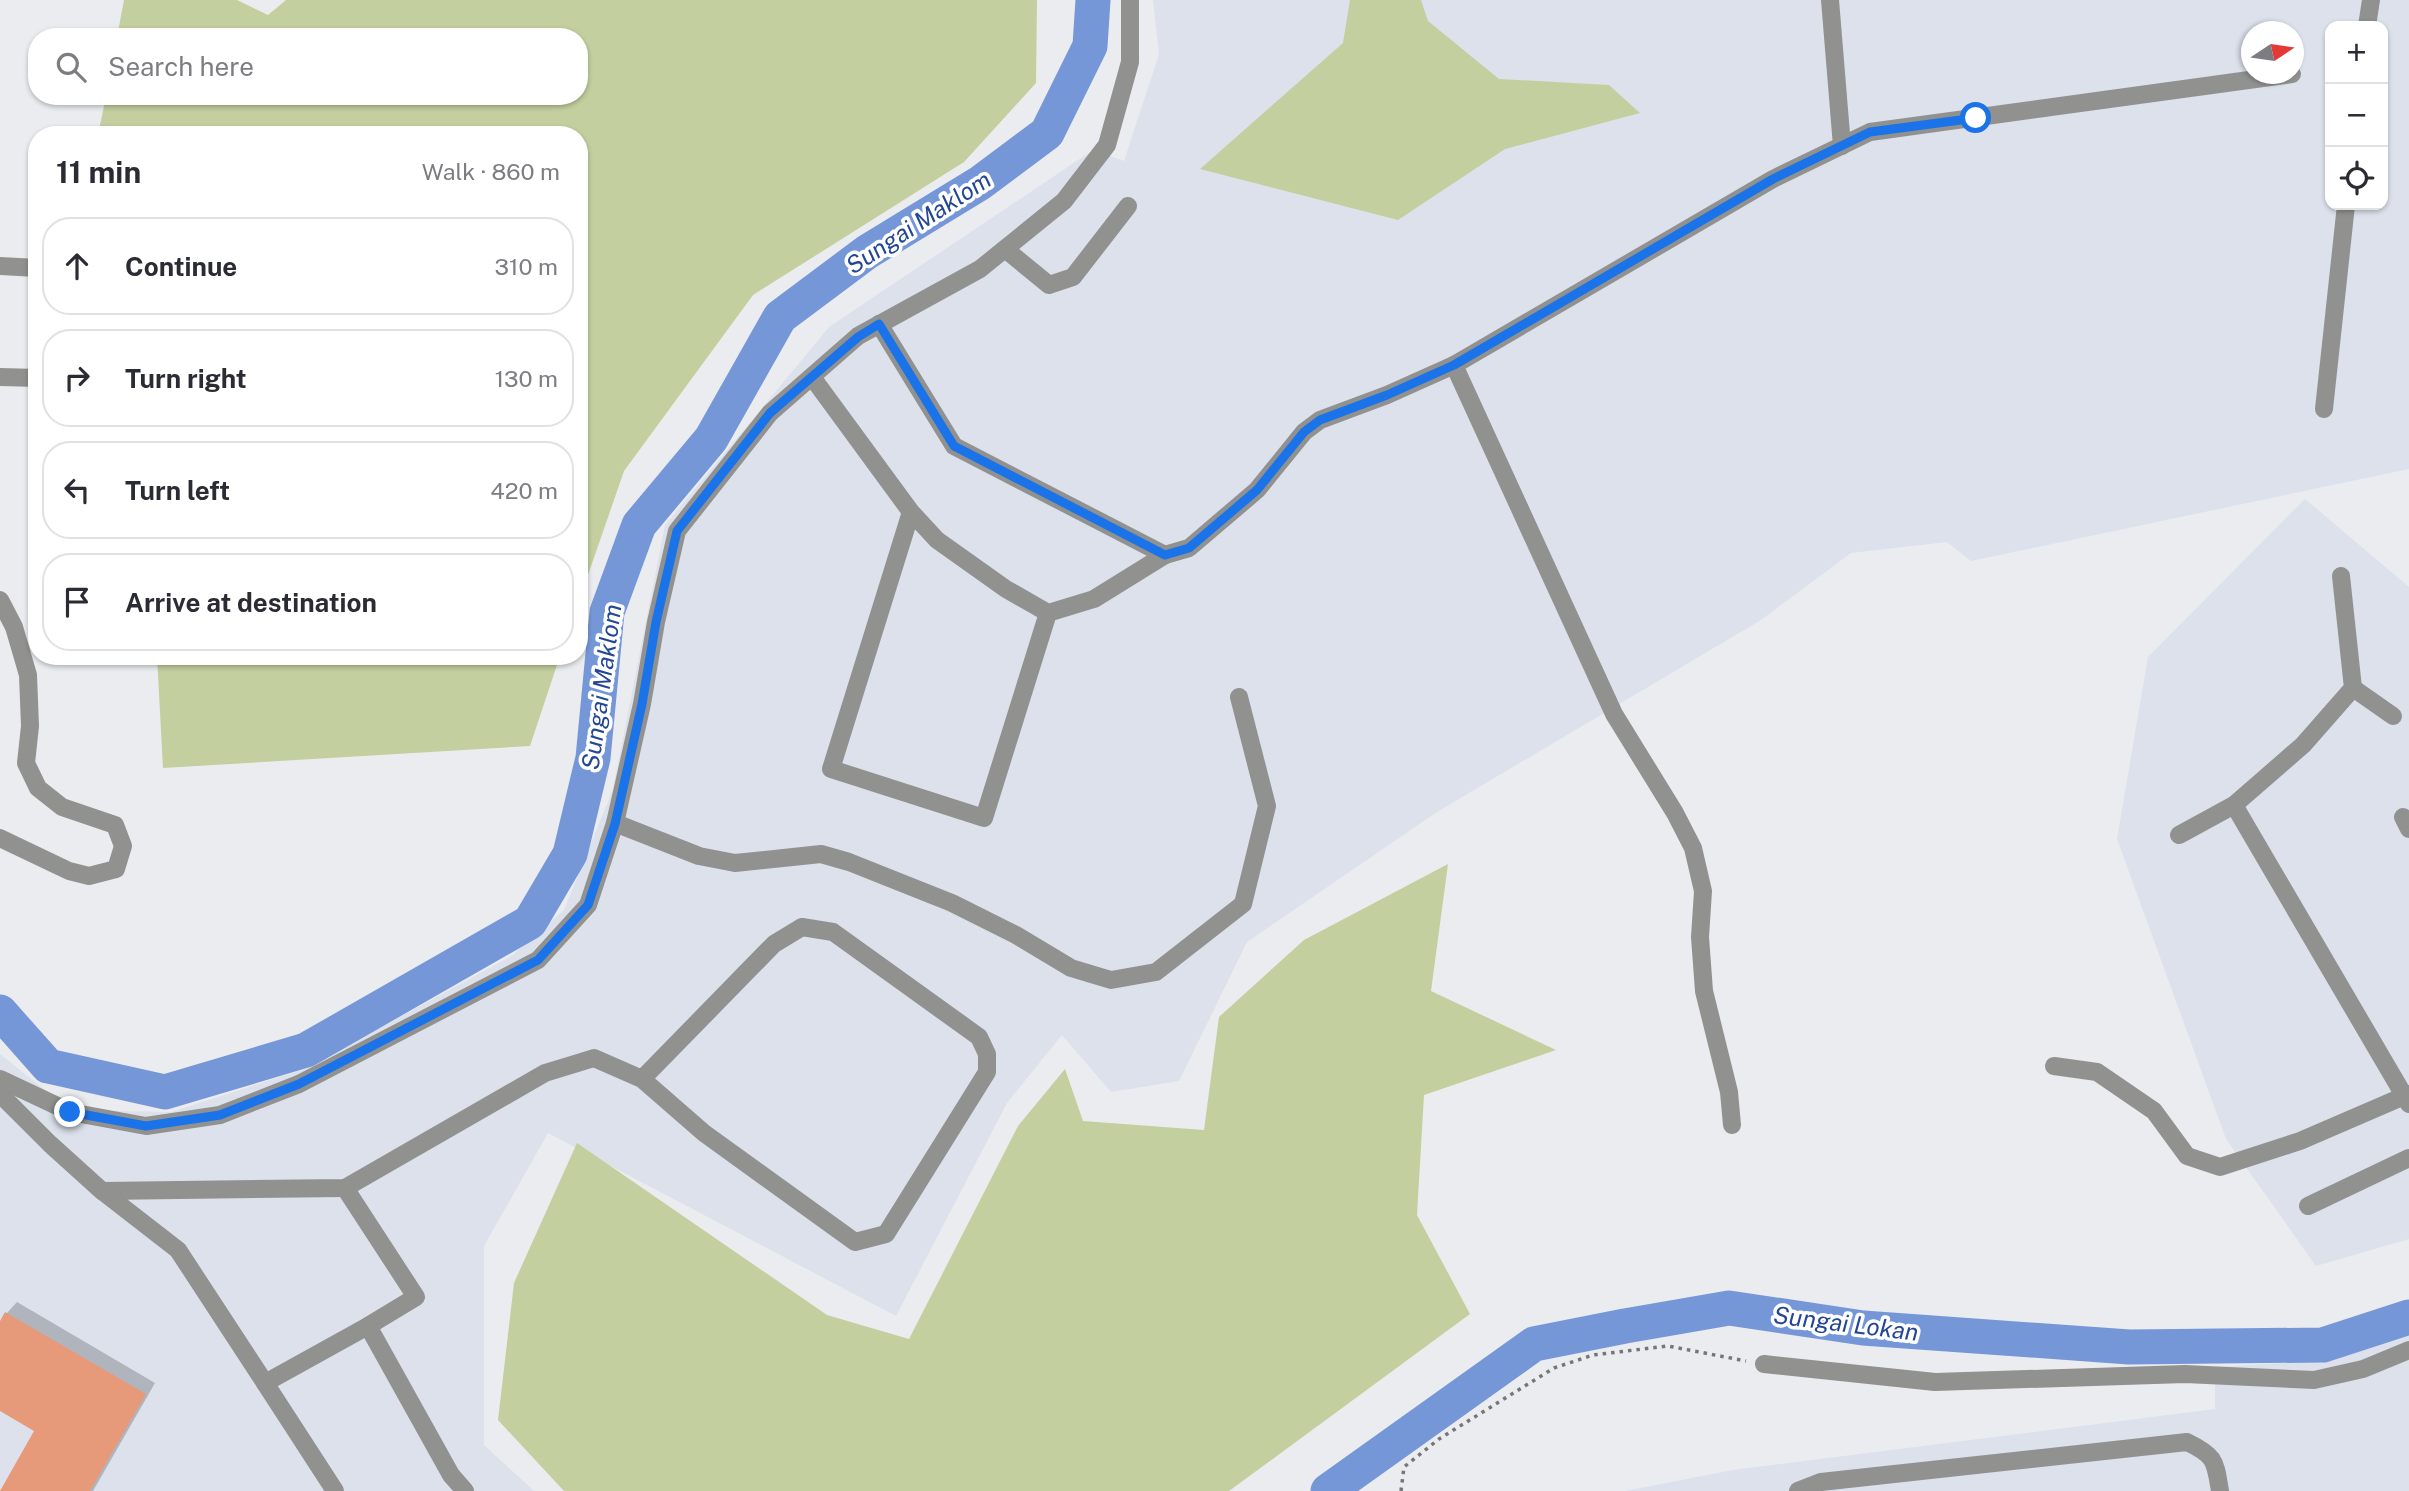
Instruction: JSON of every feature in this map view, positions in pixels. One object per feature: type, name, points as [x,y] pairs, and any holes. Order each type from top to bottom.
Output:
[{"type":"street","points":[[0,1079],[70,1112],[146,1126],[220,1115],[299,1084],[538,960],[588,905],[615,824],[677,531],[770,413],[858,337],[980,269],[1064,201],[1107,145],[1130,62],[1130,0]]},
{"type":"street","points":[[1830,0],[1842,146]]},
{"type":"street","points":[[2368,21],[2371,0]]},
{"type":"street","points":[[812,377],[911,512],[937,540],[1006,589],[1048,613],[1094,599],[1165,555],[1189,548],[1257,490],[1304,432],[1320,420],[1387,395],[1454,365],[1773,179],[1870,132],[2241,81]]},
{"type":"street","points":[[1005,249],[1049,285],[1073,277],[1128,206]]},
{"type":"street","points":[[2324,409],[2345,210]]},
{"type":"street","points":[[0,266],[28,268]]},
{"type":"street","points":[[879,324],[954,446],[1165,555]]},
{"type":"street","points":[[1454,365],[1609,703],[1693,848],[1703,891],[1700,937],[1704,991],[1729,1092],[1732,1125]]},
{"type":"street","points":[[0,377],[28,377]]},
{"type":"street","points":[[911,512],[831,769],[984,818],[1048,613]]},
{"type":"street","points":[[2179,835],[2234,805],[2303,745],[2353,688],[2341,576]]},
{"type":"street","points":[[0,600],[14,627],[28,675],[30,726],[26,763],[38,788],[62,807],[115,825],[123,846],[116,869],[89,876],[69,871],[0,838]]},
{"type":"street","points":[[2353,688],[2393,716]]},
{"type":"street","points":[[615,824],[699,856],[735,863],[821,855],[849,862],[952,904],[1016,935],[1071,968],[1111,980],[1156,972],[1243,904],[1267,806],[1240,697]]},
{"type":"street","points":[[2054,1066],[2097,1072],[2154,1111],[2187,1156],[2220,1167],[2300,1141],[2407,1098],[2234,805]]},
{"type":"street","points":[[102,1191],[345,1188],[545,1073],[594,1058],[642,1079],[704,1133],[855,1242],[886,1234],[987,1072],[986,1055],[979,1037],[833,932],[803,927],[774,944],[642,1079]]},
{"type":"street","points":[[0,1094],[102,1191],[178,1250],[335,1491]]},
{"type":"street","points":[[2308,1206],[2409,1158]]},
{"type":"street","points":[[265,1383],[416,1297],[345,1188]]},
{"type":"street","points":[[368,1326],[451,1475],[465,1491]]},
{"type":"street","points":[[1764,1364],[1935,1382],[2185,1374],[2314,1380],[2364,1369],[2409,1350]]},
{"type":"street","points":[[1798,1491],[1821,1482],[2187,1442],[2206,1451],[2214,1459],[2220,1491]]},
{"type":"path","points":[[1401,1491],[1404,1467],[1430,1446],[1554,1368],[1593,1355],[1668,1346],[1764,1364]]},
{"type":"shaded area","points":[[1153,0],[2409,0],[2409,469],[1971,561],[1947,542],[1851,553],[1761,620],[1437,812],[1247,942],[1179,1081],[1111,1092],[1062,1035],[1007,1103],[896,1316],[548,1133],[484,1246],[484,1445],[534,1491],[0,1491],[0,1054],[70,1110],[171,1112],[305,1069],[513,955],[564,910],[613,789],[665,525],[829,327],[1093,150],[1124,161],[1159,54]]},
{"type":"shaded area","points":[[2305,499],[2409,587],[2409,1239],[2316,1266],[2226,1139],[2117,839],[2148,657]]},
{"type":"shaded area","points":[[2409,1320],[2409,1491],[1625,1491],[1733,1470],[2215,1409],[2215,1367],[2319,1361]]},
{"type":"green space","points":[[124,0],[237,0],[268,15],[286,0],[1037,0],[1036,83],[964,162],[753,295],[624,471],[588,575],[588,126],[100,126],[104,105],[588,105],[588,28],[119,28]]},
{"type":"green space","points":[[1350,0],[1421,0],[1428,21],[1499,79],[1609,85],[1640,113],[1505,149],[1398,220],[1200,169],[1343,43]]},
{"type":"green space","points":[[157,665],[557,665],[530,746],[163,768]]},
{"type":"green space","points":[[1448,864],[1431,991],[1556,1050],[1424,1095],[1417,1215],[1470,1314],[1229,1491],[564,1491],[498,1420],[514,1283],[577,1143],[827,1315],[909,1339],[1018,1126],[1065,1069],[1083,1121],[1204,1130],[1219,1017],[1304,940]]},
{"type":"building","points":[[5,1312],[146,1394],[90,1491],[0,1491],[34,1431],[0,1411],[0,1321]]},
{"type":"waterway","name":"Sungai Maklom","points":[[0,1012],[48,1066],[165,1092],[306,1050],[530,922],[570,854],[593,758],[607,612],[639,525],[711,439],[780,317],[867,252],[980,183],[1047,133],[1090,46],[1093,0]]},
{"type":"waterway","name":"Sungai Lokan","points":[[1328,1491],[1534,1344],[1729,1308],[1863,1328],[2129,1347],[2323,1345],[2409,1317]]},
{"type":"route","points":[[70,1112],[146,1126],[220,1115],[299,1084],[538,960],[588,905],[615,824],[677,531],[770,413],[858,337],[879,324],[954,446],[1165,555],[1189,548],[1257,490],[1304,432],[1320,420],[1387,395],[1454,365],[1773,179],[1870,132],[1976,118]]}]
